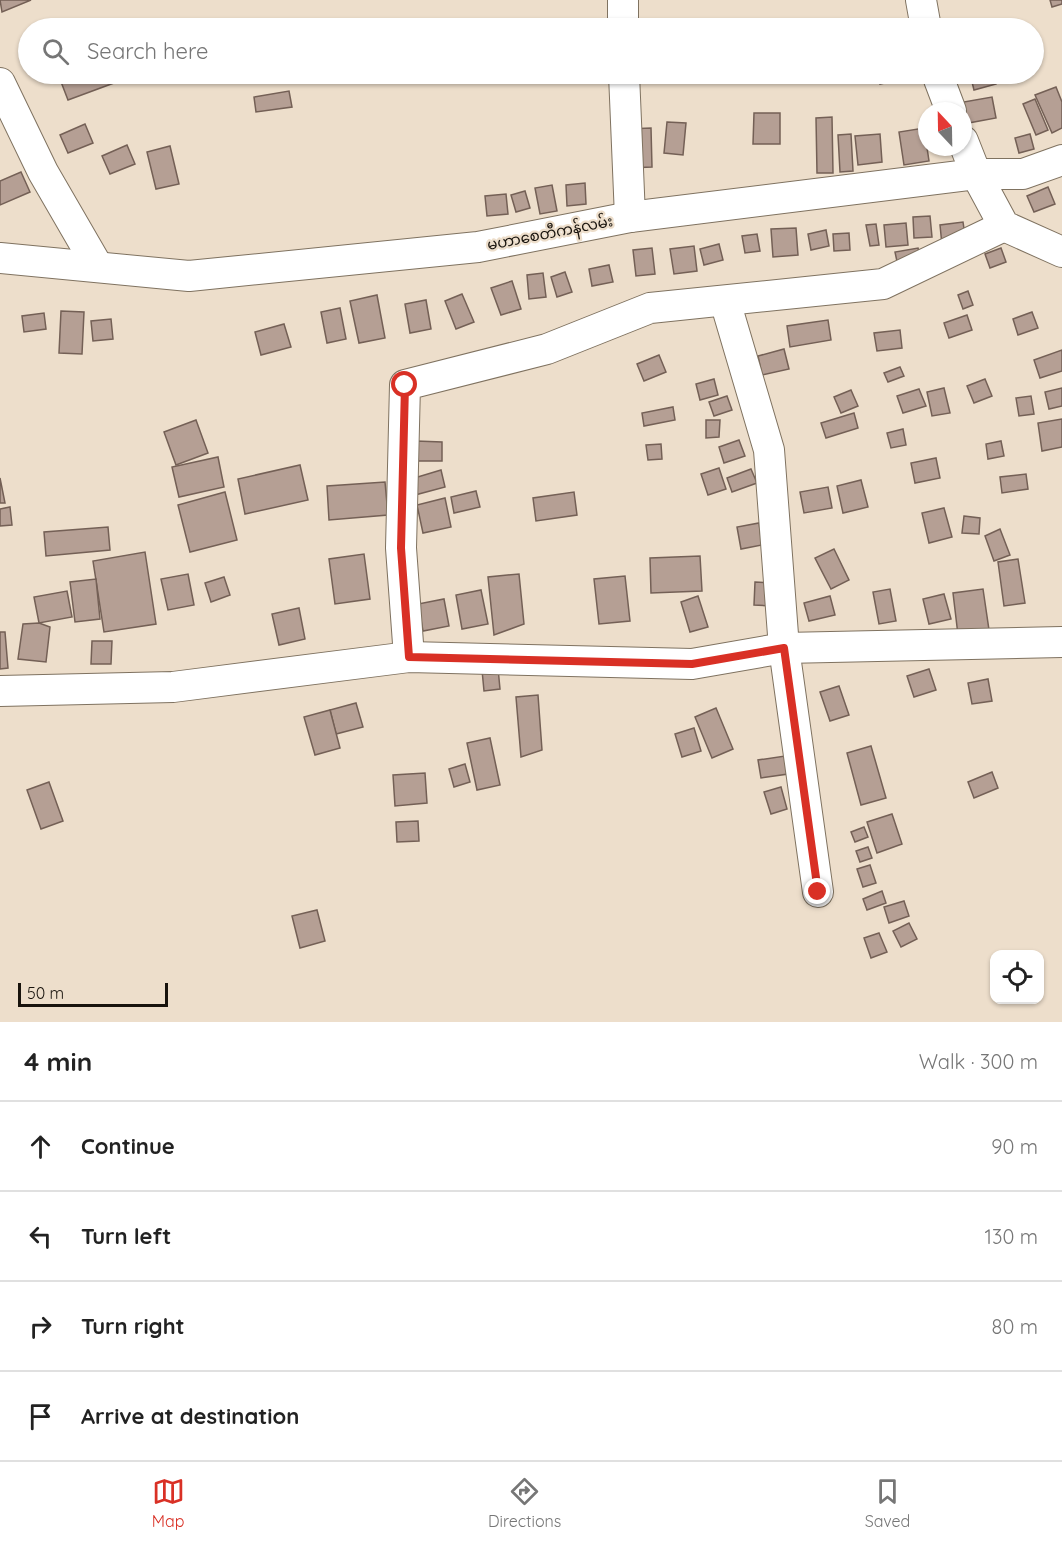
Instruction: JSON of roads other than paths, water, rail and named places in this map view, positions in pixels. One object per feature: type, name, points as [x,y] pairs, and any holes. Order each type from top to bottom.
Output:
[{"type":"street","points":[[623,0],[623,18]]},
{"type":"street","points":[[921,0],[924,18]]},
{"type":"street","points":[[0,83],[44,172],[98,267]]},
{"type":"street","points":[[624,84],[630,217]]},
{"type":"street","points":[[941,84],[948,102]]},
{"type":"street","points":[[969,156],[1004,226],[1062,252]]},
{"type":"street","name":"မဟာစေတီကန်လမ်း","points":[[0,258],[189,276],[478,248],[630,217],[976,174],[1023,174],[1062,160]]},
{"type":"street","points":[[409,657],[401,548],[405,385],[547,349],[650,308],[883,284],[1004,226]]},
{"type":"street","points":[[725,301],[769,450],[784,648],[818,892]]},
{"type":"street","points":[[0,691],[173,687],[409,657],[692,664],[784,648],[1062,642]]}]
